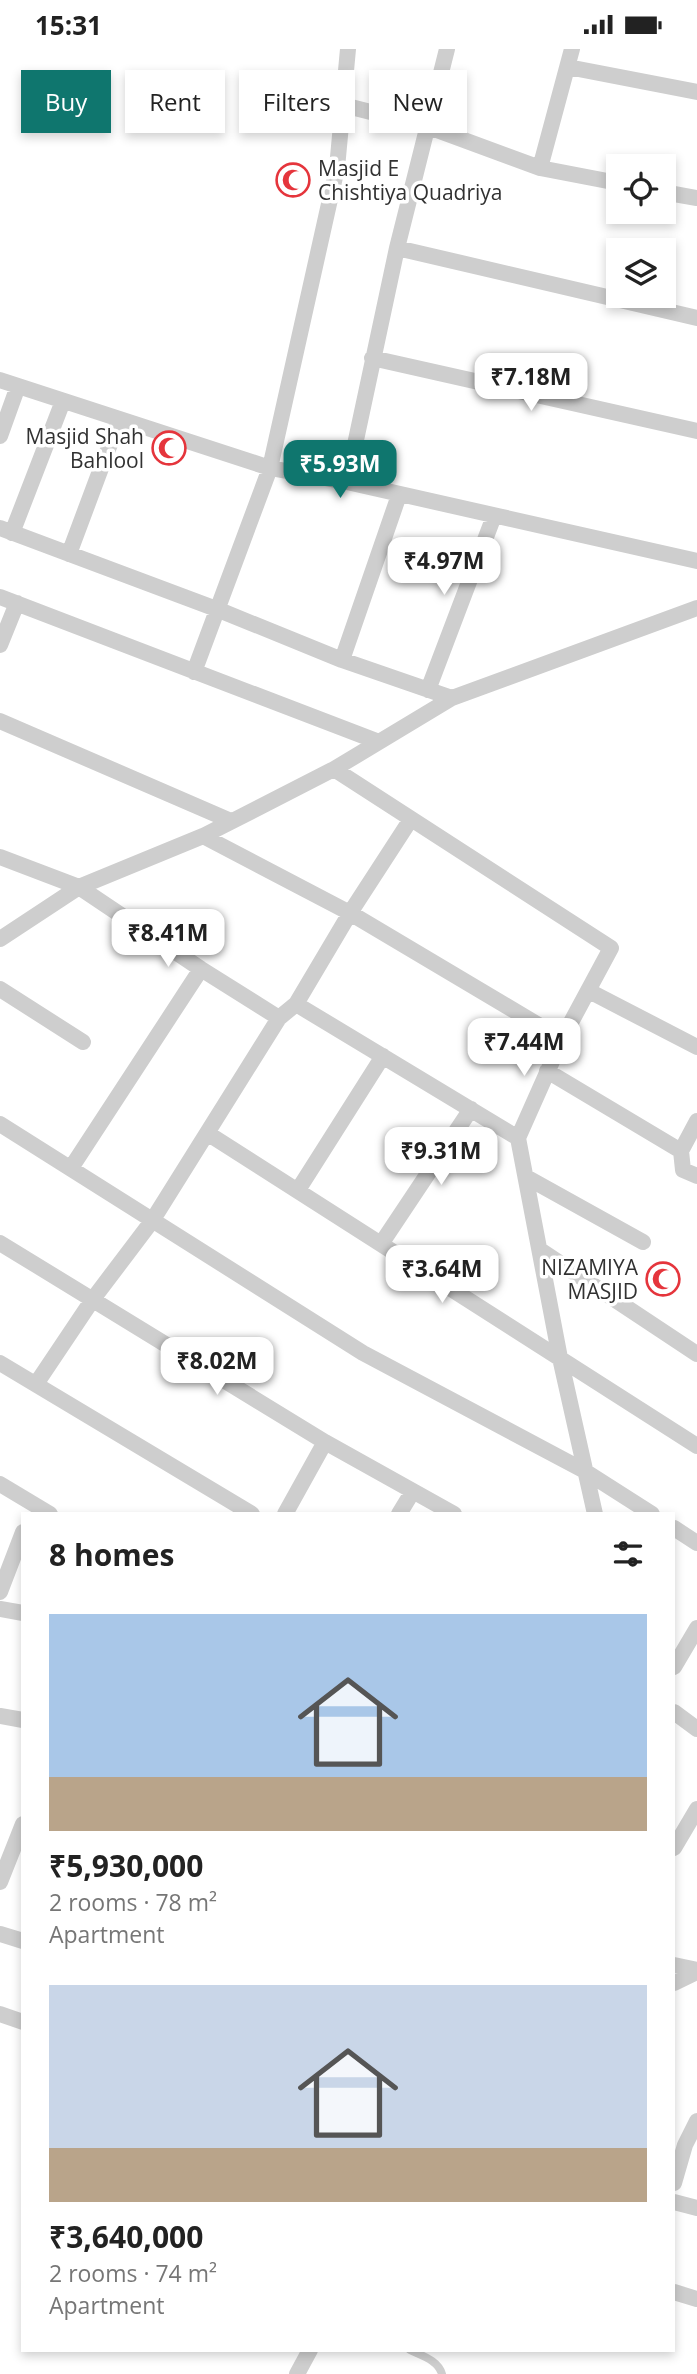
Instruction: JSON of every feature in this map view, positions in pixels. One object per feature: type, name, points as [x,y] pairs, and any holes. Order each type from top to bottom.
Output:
[{"type":"street","points":[[346,70],[348,49]]},
{"type":"street","points":[[441,70],[447,49]]},
{"type":"street","points":[[540,168],[572,49]]},
{"type":"street","points":[[568,67],[697,92]]},
{"type":"street","points":[[194,672],[270,468],[337,168],[340,133]]},
{"type":"street","points":[[347,482],[372,358],[424,133]]},
{"type":"street","points":[[445,133],[540,168],[606,181]]},
{"type":"street","points":[[676,194],[697,198]]},
{"type":"street","points":[[397,248],[697,318]]},
{"type":"street","points":[[372,358],[697,431]]},
{"type":"street","points":[[0,380],[270,468],[347,482],[697,561]]},
{"type":"street","points":[[0,436],[18,386]]},
{"type":"street","points":[[63,401],[6,530],[219,610],[342,660],[452,698]]},
{"type":"street","points":[[69,554],[119,420]]},
{"type":"street","points":[[342,660],[399,495]]},
{"type":"street","points":[[428,690],[494,516]]},
{"type":"street","points":[[0,597],[379,742]]},
{"type":"street","points":[[0,645],[17,603]]},
{"type":"street","points":[[0,939],[79,887],[203,837],[334,769],[452,698],[697,608]]},
{"type":"street","points":[[0,721],[232,821]]},
{"type":"street","points":[[334,769],[611,948],[562,1039],[518,1138],[560,1358],[594,1512]]},
{"type":"street","points":[[36,1384],[93,1299],[152,1221],[279,1018],[296,1003],[411,819]]},
{"type":"street","points":[[203,837],[350,913],[562,1039]]},
{"type":"street","points":[[0,857],[79,887],[279,1018]]},
{"type":"street","points":[[71,1168],[201,969]]},
{"type":"street","points":[[0,989],[83,1042]]},
{"type":"street","points":[[589,991],[697,1047]]},
{"type":"street","points":[[296,1003],[518,1138]]},
{"type":"street","points":[[298,1190],[383,1056]]},
{"type":"street","points":[[547,1071],[681,1151]]},
{"type":"street","points":[[380,1244],[471,1109]]},
{"type":"street","points":[[697,1121],[681,1151],[684,1170],[697,1176]]},
{"type":"street","points":[[0,1124],[363,1353],[583,1470],[649,1512]]},
{"type":"street","points":[[207,1133],[697,1446]]},
{"type":"street","points":[[526,1177],[643,1243]]},
{"type":"street","points":[[0,1243],[325,1442],[450,1512]]},
{"type":"street","points":[[540,1250],[697,1354]]},
{"type":"street","points":[[0,1363],[249,1512]]},
{"type":"street","points":[[286,1512],[325,1442]]},
{"type":"street","points":[[0,1484],[31,1509]]},
{"type":"street","points":[[399,1512],[413,1491]]},
{"type":"street","points":[[675,1529],[697,1543]]},
{"type":"street","points":[[0,1592],[21,1537]]},
{"type":"street","points":[[0,1609],[21,1613]]},
{"type":"street","points":[[675,1665],[697,1628]]},
{"type":"street","points":[[675,1713],[697,1729]]},
{"type":"street","points":[[0,1716],[21,1720]]},
{"type":"street","points":[[675,1846],[697,1809]]},
{"type":"street","points":[[0,1882],[21,1828]]},
{"type":"street","points":[[0,1934],[21,1940]]},
{"type":"street","points":[[675,1965],[697,1971]]},
{"type":"street","points":[[675,1982],[697,1971]]},
{"type":"street","points":[[0,2014],[21,2021]]},
{"type":"street","points":[[675,2179],[685,2144],[697,2120]]},
{"type":"street","points":[[675,2202],[697,2208]]},
{"type":"street","points":[[675,2292],[697,2299]]},
{"type":"street","points":[[297,2374],[309,2352]]},
{"type":"lane","points":[[414,2352],[435,2362],[442,2374]]},
{"type":"place","name":"Masjid E Chishtiya Quadriya","points":[[293,180]]},
{"type":"place","name":"Masjid Shah Bahlool","points":[[169,448]]},
{"type":"place","name":"NIZAMIYA MASJID","points":[[663,1279]]}]
